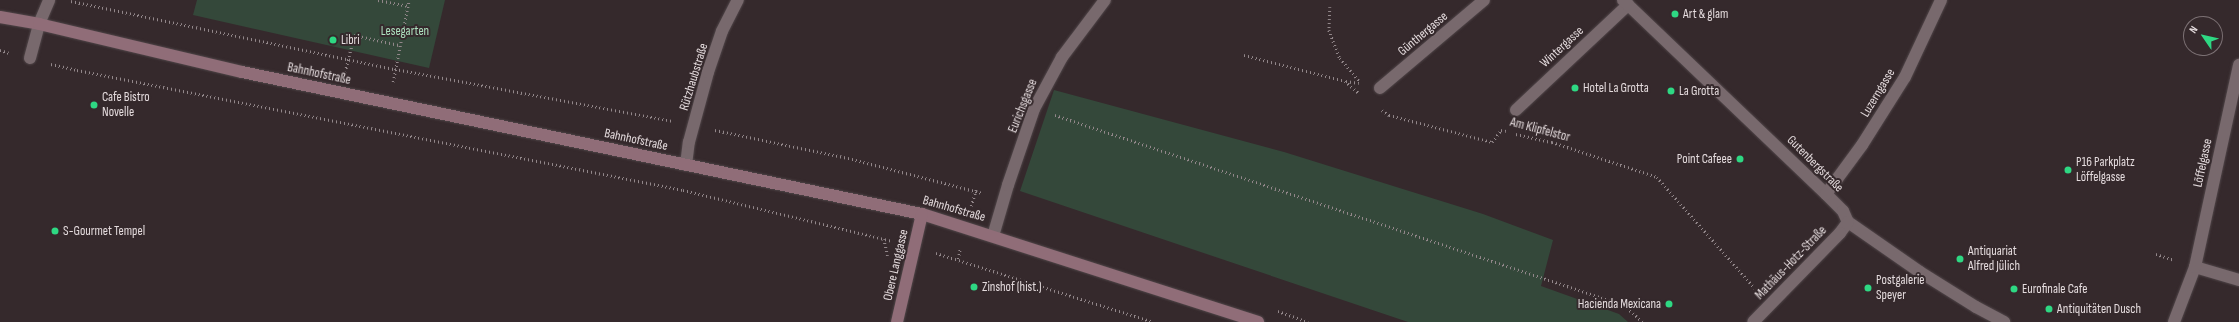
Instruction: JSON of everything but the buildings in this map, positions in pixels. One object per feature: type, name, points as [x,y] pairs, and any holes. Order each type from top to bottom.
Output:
[{"type":"main road","name":"Bahnhofstraße","points":[[0,17],[39,24],[242,72],[922,214],[1258,322]]},
{"type":"main road","name":"Obere Langgasse","points":[[898,322],[922,214]]},
{"type":"street","points":[[30,58],[39,24],[49,0]]},
{"type":"street","name":"Rützhaubstraße","points":[[686,165],[694,125],[708,72],[722,31],[738,0]]},
{"type":"street","name":"Eurichsgasse","points":[[993,236],[1003,200],[1034,109],[1062,57],[1105,0]]},
{"type":"street","name":"Günthergasse","points":[[1380,88],[1484,0]]},
{"type":"street","name":"Luzerngasse","points":[[1826,194],[1845,170],[1905,77],[1941,0]]},
{"type":"street","name":"Wintergasse","points":[[1516,110],[1626,2]]},
{"type":"street","name":"Gutenbergstraße","points":[[1626,2],[1826,194],[1843,211],[1848,222],[1920,272],[1976,307],[2004,322]]},
{"type":"street","name":"Löffelgasse","points":[[2174,322],[2195,267],[2239,65]]},
{"type":"street","name":"Mathäus-Hotz-Straße","points":[[1753,322],[1840,233],[1848,222]]},
{"type":"street","points":[[2195,267],[2239,280]]},
{"type":"path","points":[[67,0],[348,60],[694,125],[848,158],[976,190],[1003,200]]},
{"type":"path","points":[[378,0],[408,6]]},
{"type":"path","points":[[393,84],[399,44],[409,0]]},
{"type":"path","points":[[1330,6],[1329,30],[1340,58],[1362,84]]},
{"type":"path","points":[[344,74],[354,35],[399,44]]},
{"type":"path","points":[[0,50],[77,70],[683,190],[884,239]]},
{"type":"path","points":[[1244,55],[1345,81],[1364,97]]},
{"type":"path","name":"Am Klipfelstor","points":[[1377,106],[1389,115],[1492,142],[1501,130],[1508,132]]},
{"type":"path","points":[[1050,113],[1624,305],[1643,322]]},
{"type":"path","name":"Am Klipfelstor","points":[[1515,133],[1552,142],[1657,177],[1770,304]]},
{"type":"path","points":[[958,258],[1153,322]]},
{"type":"green space","name":"Lesegarten","points":[[197,0],[445,0],[429,68],[193,15]]},
{"type":"green space","points":[[1054,90],[1284,152],[1483,214],[1553,240],[1541,286],[1619,314],[1628,322],[1408,322],[1020,191]]},
{"type":"place","name":"Art & glam","points":[[1675,14]]},
{"type":"place","name":"Libri","points":[[333,40]]},
{"type":"place","name":"Hotel La Grotta","points":[[1575,88]]},
{"type":"place","name":"La Grotta","points":[[1671,91]]},
{"type":"place","name":"Cafe Bistro Novelle","points":[[94,105]]},
{"type":"place","name":"Point Cafeee","points":[[1740,159]]},
{"type":"place","name":"P16 Parkplatz Löffelgasse","points":[[2068,170]]},
{"type":"place","name":"S-Gourmet Tempel","points":[[55,231]]},
{"type":"place","name":"Antiquariat Alfred Jülich","points":[[1960,259]]},
{"type":"place","name":"Zinshof (hist.)","points":[[974,287]]},
{"type":"place","name":"Postgalerie Speyer","points":[[1868,288]]},
{"type":"place","name":"Eurofinale Cafe","points":[[2014,289]]},
{"type":"place","name":"Hacienda Mexicana","points":[[1669,304]]},
{"type":"place","name":"Antiquitäten Dusch","points":[[2049,309]]}]
